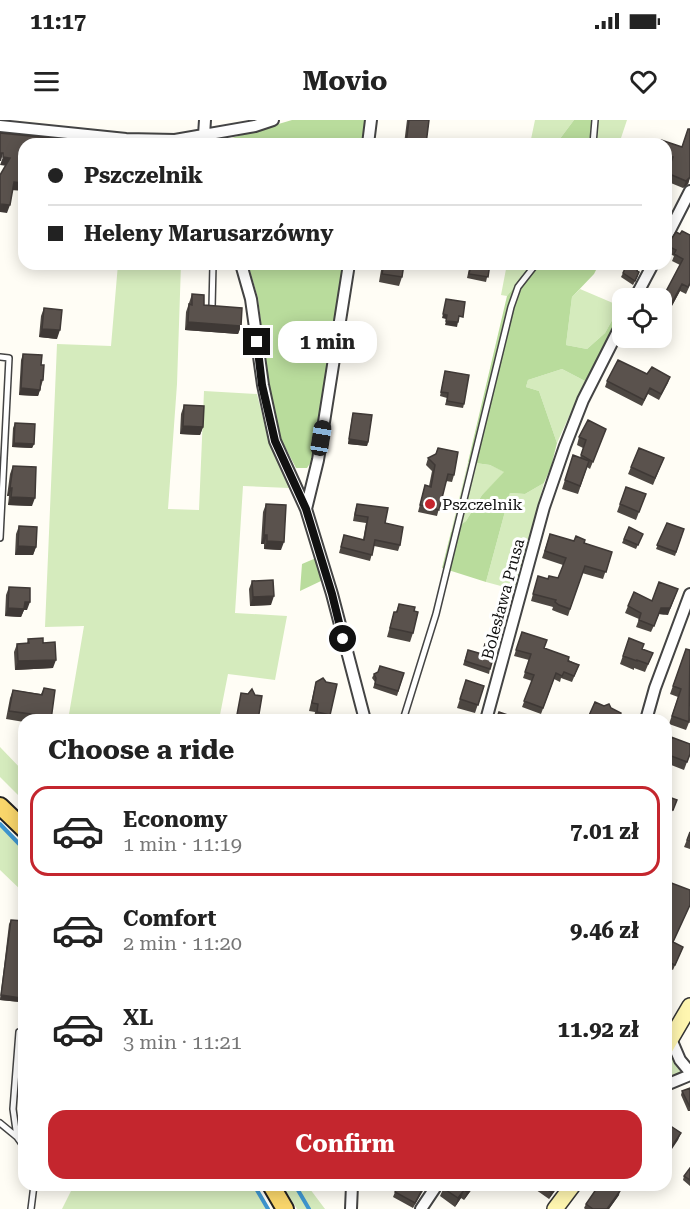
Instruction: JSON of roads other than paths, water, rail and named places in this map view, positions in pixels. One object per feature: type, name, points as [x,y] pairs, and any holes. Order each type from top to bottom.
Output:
[{"type":"main road","points":[[0,806],[18,823]]},
{"type":"main road","points":[[274,1191],[285,1209]]},
{"type":"street","points":[[205,120],[206,138]]},
{"type":"street","points":[[210,138],[273,120]]},
{"type":"street","points":[[369,138],[371,120]]},
{"type":"street","points":[[0,126],[116,138]]},
{"type":"street","points":[[672,226],[690,191]]},
{"type":"street","points":[[243,270],[251,299],[262,385],[275,441],[306,509],[332,594],[363,714]]},
{"type":"street","points":[[306,509],[318,460],[348,270]]},
{"type":"street","points":[[640,288],[650,270]]},
{"type":"street","name":"Bolesława Prusa","points":[[488,714],[544,507],[561,456],[583,400],[612,343]]},
{"type":"street","points":[[648,714],[690,594]]},
{"type":"street","points":[[672,1033],[690,1006]]},
{"type":"street","points":[[672,1046],[690,1074],[672,1082]]},
{"type":"street","points":[[351,1209],[352,1191]]},
{"type":"street","points":[[422,1209],[433,1191]]},
{"type":"street","points":[[555,1209],[568,1191]]},
{"type":"lane","points":[[594,138],[595,120]]},
{"type":"lane","points":[[212,308],[213,270]]},
{"type":"lane","points":[[404,714],[436,614],[511,307],[518,287],[531,270]]},
{"type":"lane","points":[[0,357],[9,358],[0,537]]},
{"type":"lane","points":[[17,1137],[13,1109],[18,1045]]},
{"type":"lane","points":[[0,1123],[17,1137]]},
{"type":"lane","points":[[31,1209],[33,1191]]},
{"type":"waterway","points":[[0,824],[18,843]]},
{"type":"waterway","points":[[258,1191],[268,1209]]},
{"type":"waterway","points":[[298,1191],[309,1209]]},
{"type":"place","name":"Pszczelnik","points":[[430,504]]}]
